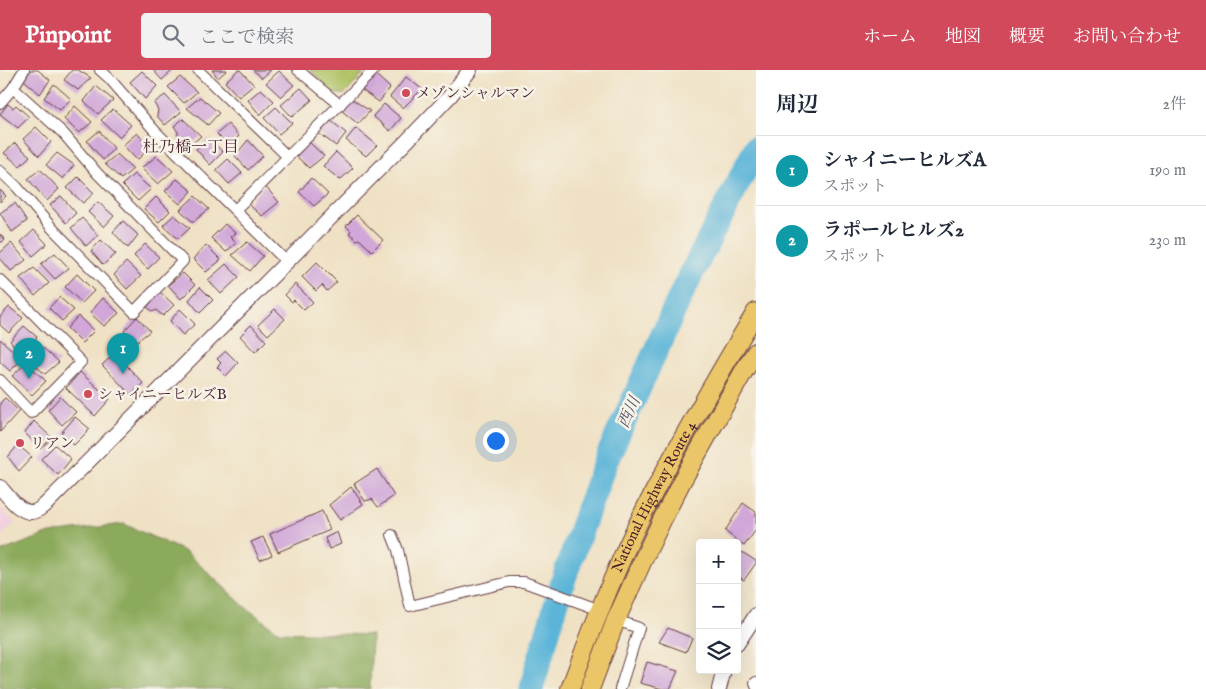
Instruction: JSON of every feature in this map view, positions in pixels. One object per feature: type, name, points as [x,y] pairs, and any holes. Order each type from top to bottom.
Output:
[{"type":"highway","name":"National Highway Route 4","points":[[570,689],[600,610],[652,495],[723,367],[756,312]]},
{"type":"highway","name":"National Highway Route 4","points":[[590,689],[616,620],[672,501],[756,352]]},
{"type":"street","points":[[0,103],[13,88],[24,70]]},
{"type":"street","points":[[100,70],[155,131],[287,262]]},
{"type":"street","points":[[198,70],[288,157]]},
{"type":"street","points":[[298,70],[340,106]]},
{"type":"street","points":[[235,210],[374,70]]},
{"type":"street","points":[[0,487],[21,509],[27,512],[36,511],[46,504],[450,96],[470,70]]},
{"type":"street","points":[[0,171],[18,187],[52,228],[134,312],[183,261],[97,173],[63,134],[13,88]]},
{"type":"street","points":[[0,280],[81,362],[31,413],[0,380]]},
{"type":"street","points":[[392,535],[398,550],[410,606],[510,582],[524,582],[600,610]]},
{"type":"street","points":[[741,638],[756,615]]},
{"type":"street","points":[[616,620],[639,628],[620,689]]},
{"type":"street","points":[[719,689],[723,674]]},
{"type":"shaded area","points":[[0,507],[15,523],[0,537]]},
{"type":"green space","points":[[310,70],[366,70],[345,94],[333,94]]},
{"type":"green space","points":[[124,524],[186,552],[245,607],[279,632],[372,635],[370,689],[0,689],[0,552],[50,533]]},
{"type":"building","points":[[31,70],[38,70],[50,80],[40,94],[24,80]]},
{"type":"building","points":[[72,70],[78,70],[91,78],[78,90],[64,80]]},
{"type":"building","points":[[153,70],[173,70],[162,80]]},
{"type":"building","points":[[212,70],[227,70],[218,78]]},
{"type":"building","points":[[238,70],[254,85],[239,97],[225,82]]},
{"type":"building","points":[[253,70],[271,70],[262,78]]},
{"type":"building","points":[[142,71],[157,86],[145,99],[130,82]]},
{"type":"building","points":[[279,71],[294,85],[281,97],[266,83]]},
{"type":"building","points":[[376,75],[390,88],[379,102],[362,90]]},
{"type":"building","points":[[180,77],[197,92],[184,103],[168,87]]},
{"type":"building","name":"メゾンシャルマン","points":[[406,77],[422,89],[403,108],[390,97]]},
{"type":"building","points":[[54,84],[71,99],[60,110],[44,98]]},
{"type":"building","points":[[96,86],[113,100],[98,114],[84,101]]},
{"type":"building","points":[[301,88],[312,100],[292,117],[281,105]]},
{"type":"building","points":[[261,89],[274,101],[260,115],[248,100]]},
{"type":"building","points":[[165,95],[181,112],[165,125],[157,116],[158,110],[154,103]]},
{"type":"building","points":[[200,97],[219,113],[208,125],[187,108]]},
{"type":"building","points":[[352,99],[370,111],[358,124],[341,110]]},
{"type":"building","points":[[8,104],[13,108],[16,105],[29,117],[18,128],[0,114]]},
{"type":"building","points":[[384,104],[401,118],[390,131],[373,116]]},
{"type":"building","points":[[75,106],[92,122],[79,133],[64,119]]},
{"type":"building","points":[[276,107],[292,123],[279,134],[264,118]]},
{"type":"building","points":[[113,109],[131,125],[119,137],[101,120]]},
{"type":"building","points":[[183,119],[201,136],[188,147],[178,138],[178,132],[174,126]]},
{"type":"building","points":[[330,120],[346,133],[336,146],[317,132]]},
{"type":"building","points":[[228,124],[239,136],[228,146],[217,134]]},
{"type":"building","points":[[36,127],[51,142],[39,156],[23,139]]},
{"type":"building","points":[[356,128],[377,145],[366,156],[346,140]]},
{"type":"building","points":[[99,131],[114,148],[103,160],[87,141]]},
{"type":"building","points":[[137,133],[150,148],[137,160],[123,145]]},
{"type":"building","points":[[209,139],[223,152],[210,165],[196,149]]},
{"type":"building","points":[[248,140],[263,156],[248,170],[235,156]]},
{"type":"building","points":[[309,142],[324,156],[309,168],[295,155]]},
{"type":"building","points":[[15,143],[30,156],[20,166],[4,153]]},
{"type":"building","points":[[336,152],[353,168],[340,180],[323,166]]},
{"type":"building","points":[[57,153],[74,165],[63,179],[46,165]]},
{"type":"building","points":[[117,154],[133,169],[121,179],[105,164]]},
{"type":"building","points":[[157,156],[173,171],[158,184],[141,168]]},
{"type":"building","points":[[228,159],[242,173],[229,184],[216,170]]},
{"type":"building","points":[[40,169],[59,189],[47,201],[28,179]]},
{"type":"building","points":[[134,174],[151,189],[138,201],[122,185]]},
{"type":"building","points":[[78,177],[94,193],[83,203],[67,188]]},
{"type":"building","points":[[311,178],[328,194],[314,206],[299,192]]},
{"type":"building","points":[[177,179],[192,191],[180,204],[165,191]]},
{"type":"building","points":[[264,185],[279,202],[262,216],[248,204]]},
{"type":"building","points":[[0,190],[6,196],[0,202]]},
{"type":"building","points":[[61,196],[76,213],[66,223],[50,205]]},
{"type":"building","points":[[195,196],[209,209],[193,222],[180,210]]},
{"type":"building","points":[[156,197],[170,211],[159,222],[144,209]]},
{"type":"building","points":[[98,202],[114,216],[104,227],[88,212]]},
{"type":"building","points":[[15,203],[27,221],[12,232],[0,213]]},
{"type":"building","points":[[174,215],[190,228],[178,239],[163,225]]},
{"type":"building","points":[[357,215],[383,240],[372,251],[349,233],[351,231],[346,226]]},
{"type":"building","points":[[82,218],[98,235],[86,246],[71,228]]},
{"type":"building","points":[[123,221],[138,235],[128,248],[113,232]]},
{"type":"building","points":[[225,224],[235,233],[230,237],[236,243],[226,252],[211,238]]},
{"type":"building","points":[[34,230],[47,244],[33,256],[21,242]]},
{"type":"building","points":[[0,234],[5,240],[0,243]]},
{"type":"building","points":[[101,240],[116,254],[103,265],[91,251]]},
{"type":"building","points":[[247,242],[263,256],[250,271],[232,255]]},
{"type":"building","points":[[11,243],[26,260],[11,271],[0,258],[0,253]]},
{"type":"building","points":[[145,244],[159,257],[148,269],[134,256]]},
{"type":"building","points":[[206,245],[221,260],[206,272],[193,259]]},
{"type":"building","points":[[55,253],[69,268],[55,279],[41,264]]},
{"type":"building","points":[[126,262],[141,276],[127,289],[114,275]]},
{"type":"building","points":[[317,262],[337,282],[327,291],[322,285],[316,291],[302,277]]},
{"type":"building","points":[[226,264],[239,277],[221,294],[208,280]]},
{"type":"building","points":[[34,268],[49,283],[35,296],[20,278]]},
{"type":"building","points":[[183,273],[195,285],[181,299],[168,285]]},
{"type":"building","points":[[77,274],[94,291],[82,303],[65,287]]},
{"type":"building","points":[[295,284],[313,302],[304,310],[294,300],[292,302],[285,295]]},
{"type":"building","points":[[200,287],[213,300],[200,313],[189,300]]},
{"type":"building","points":[[160,292],[174,305],[163,316],[156,310],[153,312],[147,307]]},
{"type":"building","points":[[59,297],[74,310],[62,321],[49,308]]},
{"type":"building","points":[[103,298],[119,313],[104,326],[90,313]]},
{"type":"building","points":[[9,307],[23,318],[9,333],[0,325],[0,317]]},
{"type":"building","points":[[180,309],[195,324],[183,335],[170,321]]},
{"type":"building","points":[[275,309],[285,319],[268,335],[258,325]]},
{"type":"building","points":[[78,316],[94,331],[82,343],[67,328]]},
{"type":"building","points":[[137,317],[150,331],[135,343],[124,331]]},
{"type":"building","points":[[251,325],[266,341],[255,352],[240,336]]},
{"type":"building","points":[[24,326],[37,337],[21,354],[10,341]]},
{"type":"building","points":[[0,339],[22,359],[10,371],[0,362]]},
{"type":"building","points":[[43,348],[59,362],[45,374],[30,361]]},
{"type":"building","points":[[226,351],[238,363],[226,376],[217,367],[221,363],[217,359]]},
{"type":"building","points":[[115,353],[143,383],[131,395],[102,365]]},
{"type":"building","points":[[26,363],[46,381],[32,395],[12,376]]},
{"type":"building","name":"シャイニーヒルズB","points":[[80,372],[110,399],[95,416],[66,388]]},
{"type":"building","points":[[60,397],[76,412],[62,425],[48,410]]},
{"type":"building","points":[[5,398],[19,411],[0,432],[0,403]]},
{"type":"building","points":[[75,417],[90,429],[74,445],[61,433]]},
{"type":"building","points":[[34,421],[52,438],[40,449],[25,433]]},
{"type":"building","points":[[18,445],[32,457],[19,471],[8,457]]},
{"type":"building","points":[[55,445],[71,459],[58,475],[41,459]]},
{"type":"building","points":[[377,469],[394,496],[378,507],[372,499],[365,501],[354,484]]},
{"type":"building","points":[[351,487],[363,504],[340,520],[329,505]]},
{"type":"building","points":[[743,503],[756,512],[756,530],[744,546],[741,544],[741,539],[735,539],[725,531]]},
{"type":"building","points":[[322,511],[330,530],[278,552],[270,534]]},
{"type":"building","points":[[337,532],[341,544],[329,549],[325,538]]},
{"type":"building","points":[[263,537],[272,555],[260,560],[251,542]]},
{"type":"building","points":[[741,552],[756,561],[744,580],[741,578]]},
{"type":"building","points":[[668,628],[692,638],[686,652],[659,642]]},
{"type":"building","points":[[647,662],[678,671],[670,689],[640,683]]},
{"type":"waterway","name":"西川","points":[[531,689],[563,581],[604,465],[684,288],[756,148]]},
{"type":"place","name":"メゾンシャルマン","points":[[406,93]]},
{"type":"place","name":"シャイニーヒルズA","points":[[123,374]]},
{"type":"place","name":"ラポールヒルズ2","points":[[29,379]]},
{"type":"place","name":"シャイニーヒルズB","points":[[88,394]]},
{"type":"place","name":"リアン","points":[[20,443]]},
{"type":"district","name":"杜乃橋一丁目","points":[[191,146]]}]
